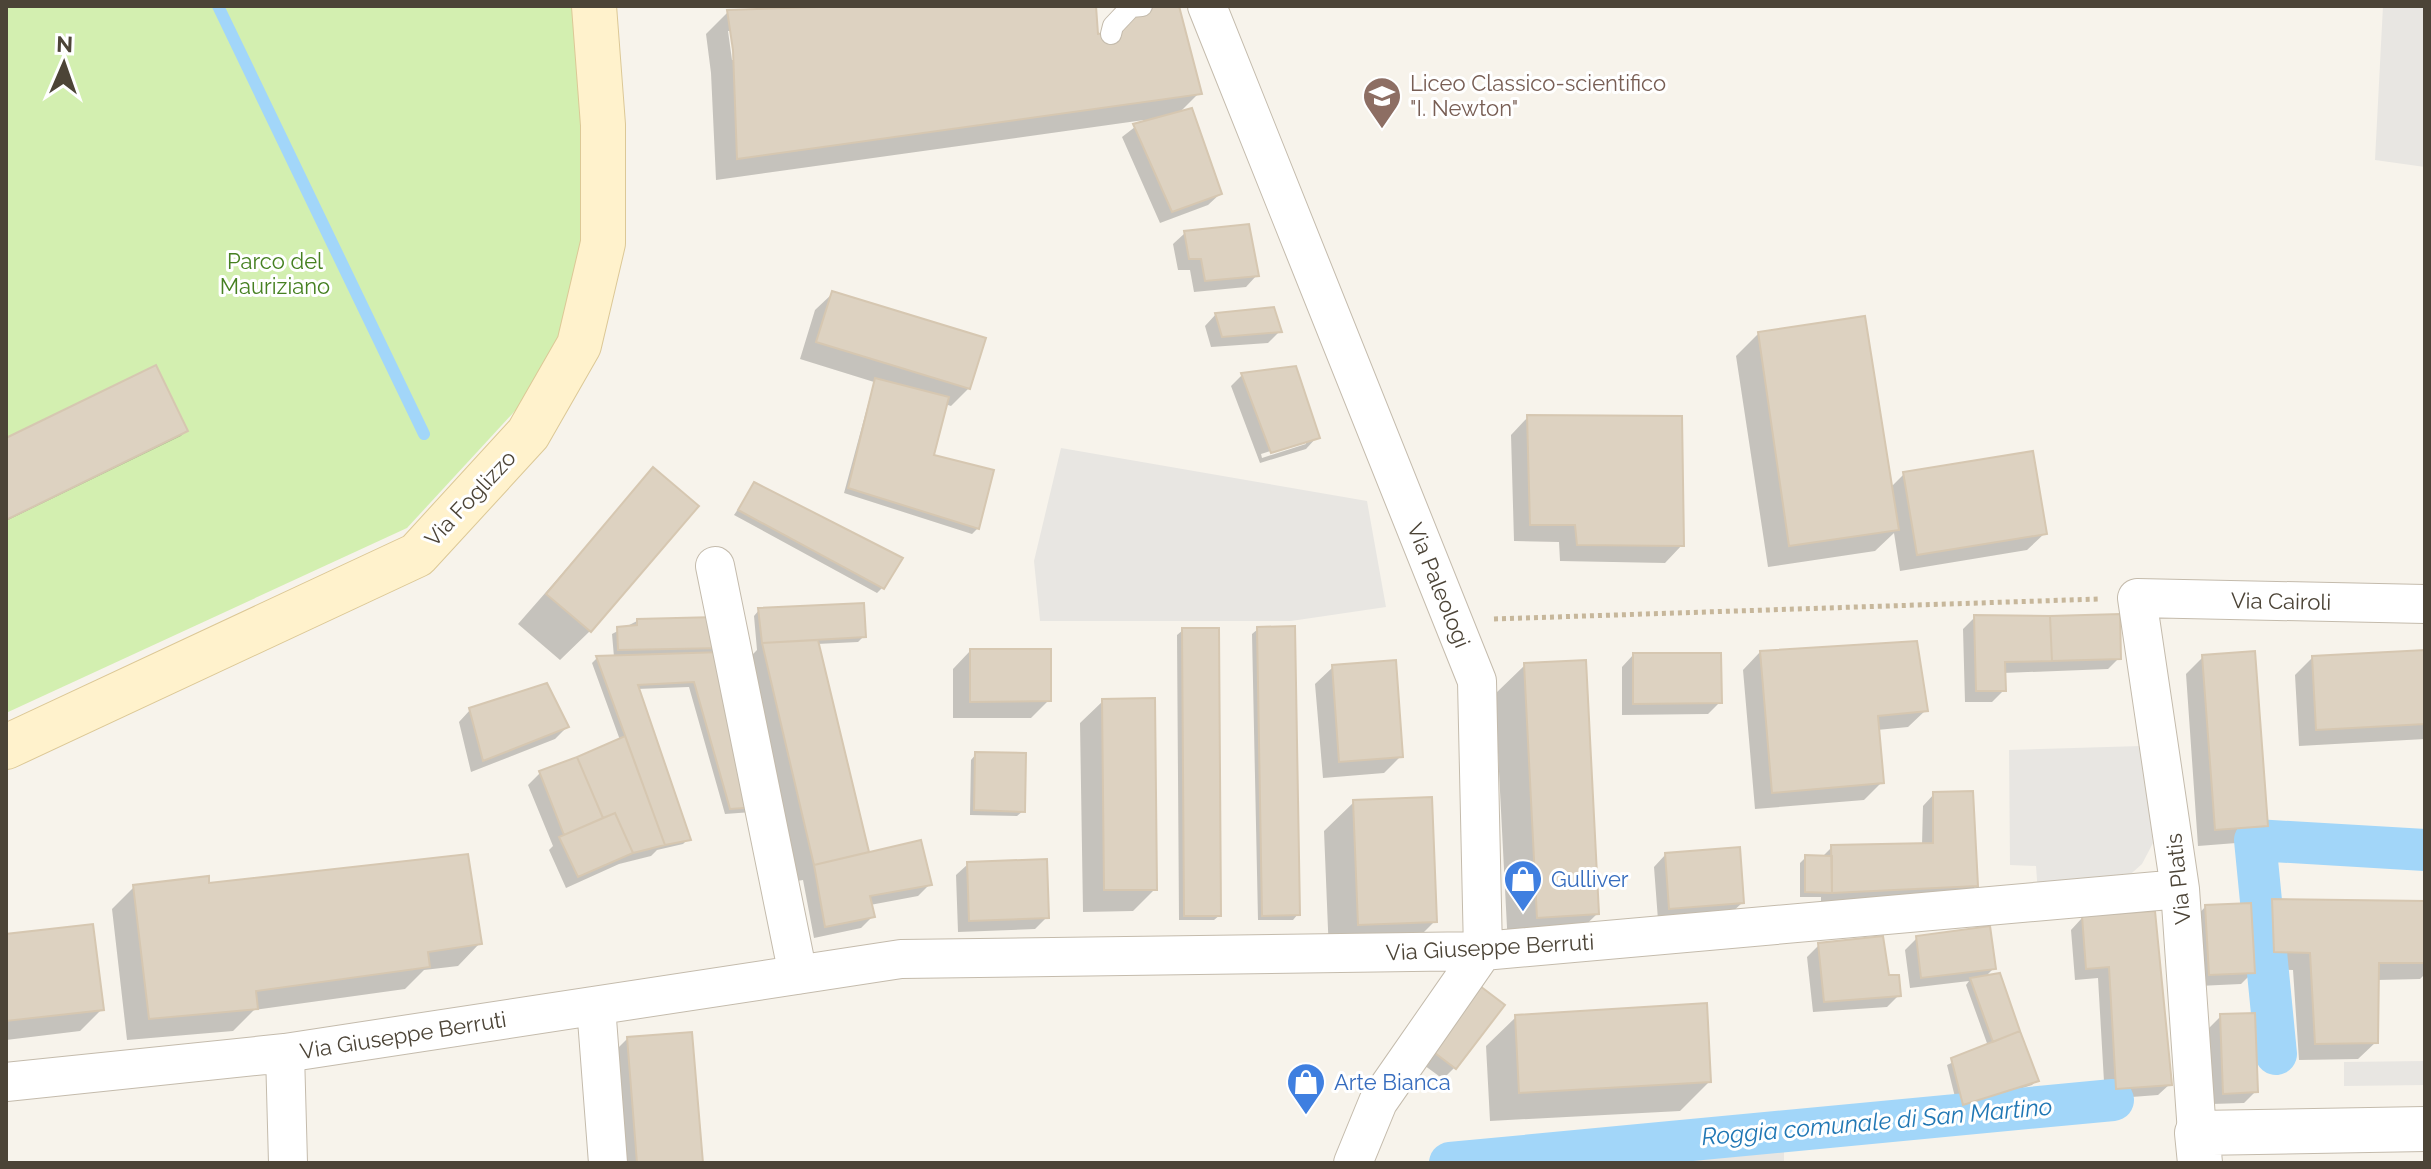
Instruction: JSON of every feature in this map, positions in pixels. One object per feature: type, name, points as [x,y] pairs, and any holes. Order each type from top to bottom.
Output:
[{"type":"main road","name":"Via Foglizzo","points":[[6,747],[417,555],[528,434],[579,345],[603,243],[603,125],[594,6]]},
{"type":"street","name":"Via Paleologi","points":[[1207,6],[1477,681],[1483,951]]},
{"type":"street","points":[[715,566],[798,975]]},
{"type":"street","name":"Via Cairoli","points":[[2137,598],[2425,604]]},
{"type":"street","name":"Via Platis","points":[[2137,598],[2180,889],[2198,1148]]},
{"type":"street","name":"Via Giuseppe Berruti","points":[[6,1082],[285,1053],[901,959],[1483,951],[2180,889]]},
{"type":"street","points":[[1358,1152],[1378,1102],[1483,951]]},
{"type":"street","points":[[596,1006],[608,1163]]},
{"type":"street","points":[[285,1053],[288,1163]]},
{"type":"street","points":[[2198,1148],[2425,1129]]},
{"type":"lane","points":[[1111,34],[1113,26],[1131,7],[1142,6]]},
{"type":"path","points":[[1453,620],[2137,598]]},
{"type":"green space","name":"Parco del Mauriziano","points":[[6,6],[573,6],[593,201],[549,374],[407,528],[6,713]]},
{"type":"shaded area","points":[[2383,6],[2425,6],[2425,167],[2375,160]]},
{"type":"shaded area","points":[[1061,448],[1367,501],[1386,607],[1291,621],[1040,621],[1034,561]]},
{"type":"shaded area","points":[[2141,746],[2153,843],[2142,864],[2124,880],[2038,894],[2036,866],[2010,865],[2009,750]]},
{"type":"shaded area","points":[[2424,1061],[2425,1085],[2344,1086],[2344,1062]]},
{"type":"shaded area","points":[[1784,1146],[1784,1163],[1599,1163]]},
{"type":"building","points":[[851,6],[1096,6],[1098,34],[1107,33],[1124,6],[1179,6],[1202,94],[737,159],[733,50],[727,10]]},
{"type":"building","points":[[1192,108],[1222,194],[1172,212],[1133,124]]},
{"type":"building","points":[[1249,224],[1259,276],[1205,281],[1201,259],[1189,259],[1184,231]]},
{"type":"building","points":[[832,291],[986,338],[970,389],[816,342]]},
{"type":"building","points":[[1274,307],[1282,332],[1222,337],[1215,313]]},
{"type":"building","points":[[1865,316],[1899,530],[1789,546],[1758,332]]},
{"type":"building","points":[[156,365],[188,431],[6,520],[6,438]]},
{"type":"building","points":[[1296,366],[1320,438],[1271,453],[1241,373]]},
{"type":"building","points":[[875,378],[949,397],[934,455],[994,470],[979,529],[848,488]]},
{"type":"building","points":[[1527,415],[1682,416],[1684,546],[1577,545],[1575,525],[1530,525]]},
{"type":"building","points":[[2033,451],[2047,534],[1917,555],[1903,472]]},
{"type":"building","points":[[653,467],[699,506],[591,632],[546,594]]},
{"type":"building","points":[[754,482],[903,558],[884,589],[738,510]]},
{"type":"building","points":[[864,603],[866,637],[762,643],[758,608]]},
{"type":"building","points":[[2120,614],[2121,659],[2052,661],[2050,616]]},
{"type":"building","points":[[1974,615],[2050,616],[2052,661],[2005,662],[2006,691],[1976,691]]},
{"type":"building","points":[[717,617],[724,648],[618,650],[617,627],[637,625],[637,619]]},
{"type":"building","points":[[1295,626],[1300,915],[1262,916],[1257,627]]},
{"type":"building","points":[[1182,628],[1219,628],[1221,916],[1184,916]]},
{"type":"building","points":[[818,640],[869,852],[814,865],[762,643]]},
{"type":"building","points":[[1917,641],[1928,711],[1878,716],[1884,783],[1772,793],[1760,651]]},
{"type":"building","points":[[970,649],[1051,649],[1051,701],[970,702]]},
{"type":"building","points":[[2425,650],[2425,724],[2316,730],[2312,656]]},
{"type":"building","points":[[2255,651],[2268,826],[2215,830],[2202,655]]},
{"type":"building","points":[[723,652],[759,807],[730,809],[694,682],[638,685],[691,840],[665,845],[596,656]]},
{"type":"building","points":[[1633,653],[1721,653],[1722,703],[1633,704]]},
{"type":"building","points":[[1396,660],[1403,757],[1339,762],[1332,665]]},
{"type":"building","points":[[1586,660],[1599,914],[1537,918],[1524,663]]},
{"type":"building","points":[[547,683],[569,727],[483,761],[469,708]]},
{"type":"building","points":[[1155,698],[1157,890],[1104,890],[1102,699]]},
{"type":"building","points":[[625,736],[665,845],[633,853],[615,813],[603,818],[577,757]]},
{"type":"building","points":[[975,752],[1026,753],[1025,812],[974,810]]},
{"type":"building","points":[[577,757],[603,818],[564,835],[539,771]]},
{"type":"building","points":[[1973,791],[1978,886],[1832,893],[1831,845],[1933,843],[1933,792]]},
{"type":"building","points":[[1432,797],[1437,922],[1358,925],[1353,800]]},
{"type":"building","points":[[615,813],[633,853],[578,877],[559,837]]},
{"type":"building","points":[[921,840],[932,885],[870,896],[875,917],[825,927],[814,865]]},
{"type":"building","points":[[1740,847],[1744,903],[1669,909],[1665,853]]},
{"type":"building","points":[[468,854],[482,944],[428,952],[430,967],[256,991],[258,1009],[149,1019],[133,885],[209,876],[209,883]]},
{"type":"building","points":[[1805,855],[1832,856],[1832,893],[1805,892]]},
{"type":"building","points":[[1047,859],[1049,918],[969,921],[967,862]]},
{"type":"building","points":[[2272,899],[2425,901],[2425,963],[2379,963],[2378,1043],[2315,1044],[2310,953],[2274,952]]},
{"type":"building","points":[[2251,903],[2255,973],[2209,975],[2205,905]]},
{"type":"building","points":[[2155,911],[2172,1085],[2116,1089],[2109,967],[2086,969],[2082,916]]},
{"type":"building","points":[[93,924],[104,1010],[6,1021],[6,934]]},
{"type":"building","points":[[1990,926],[1996,969],[1921,978],[1916,936]]},
{"type":"building","points":[[1883,936],[1889,975],[1899,975],[1901,996],[1824,1002],[1818,943]]},
{"type":"building","points":[[2000,973],[2020,1031],[1993,1042],[1970,978]]},
{"type":"building","points":[[1476,983],[1505,1005],[1456,1069],[1427,1047]]},
{"type":"building","points":[[1707,1003],[1711,1082],[1519,1093],[1515,1015]]},
{"type":"building","points":[[2255,1013],[2258,1092],[2223,1094],[2220,1014]]},
{"type":"building","points":[[2020,1031],[2039,1081],[1963,1105],[1951,1058]]},
{"type":"building","points":[[692,1032],[703,1163],[637,1163],[627,1037]]},
{"type":"waterway","name":"Roggia comunale di San Martino","points":[[218,6],[424,434]]},
{"type":"waterway","name":"Roggia comunale di San Martino","points":[[2276,1054],[2255,840],[2425,850]]},
{"type":"waterway","name":"Roggia comunale di San Martino","points":[[1450,1163],[2113,1100]]},
{"type":"place","name":"Liceo Classico-scientifico \"I. Newton\"","points":[[1382,130]]},
{"type":"place","name":"Gulliver","points":[[1523,913]]},
{"type":"place","name":"Arte Bianca","points":[[1306,1116]]}]
